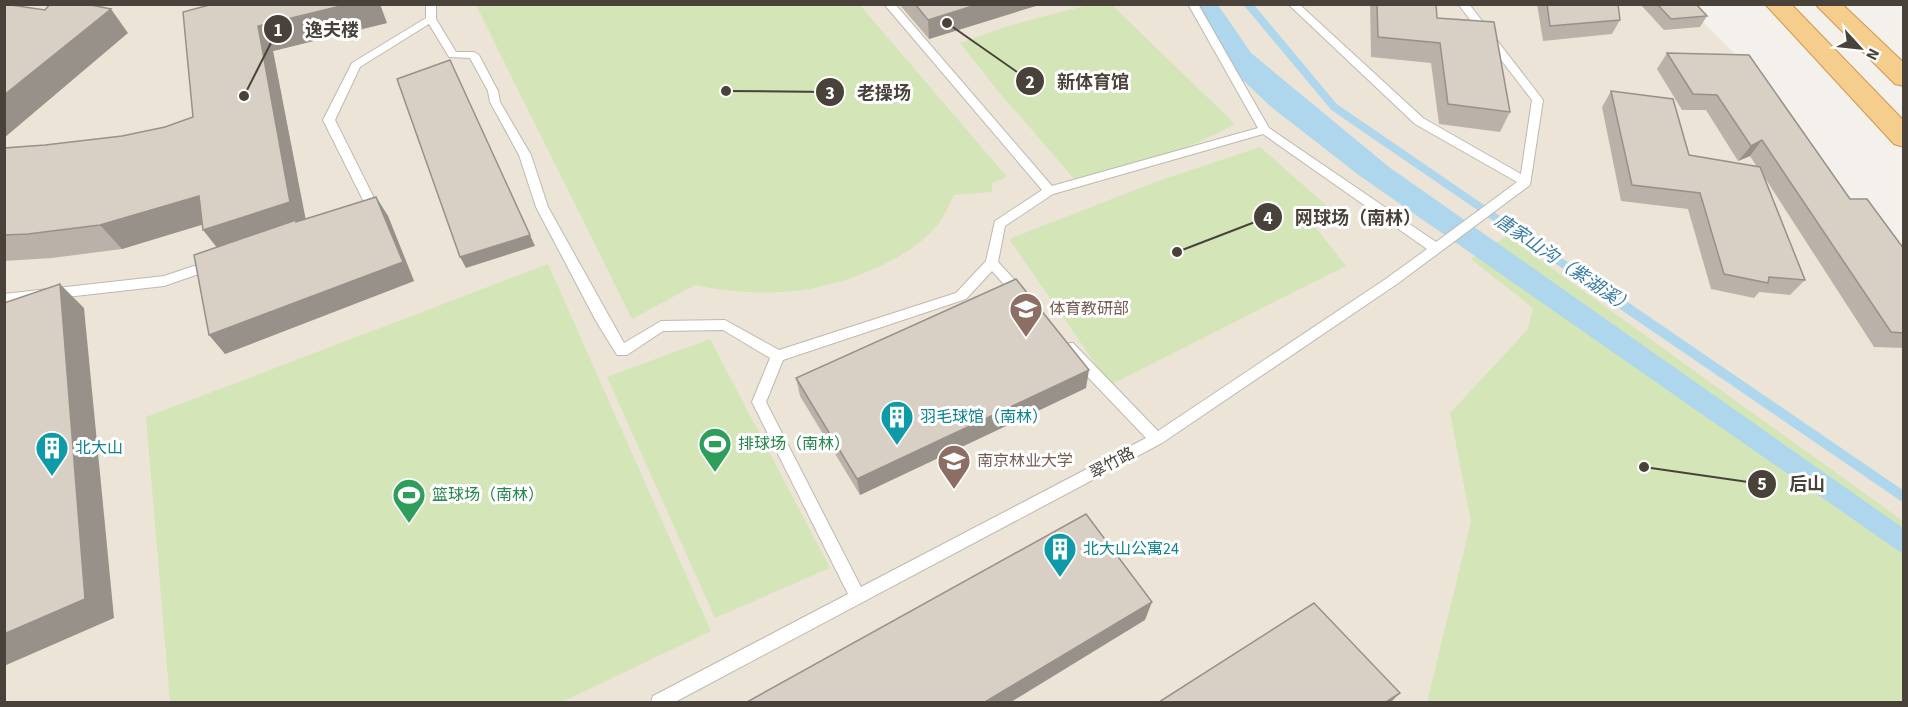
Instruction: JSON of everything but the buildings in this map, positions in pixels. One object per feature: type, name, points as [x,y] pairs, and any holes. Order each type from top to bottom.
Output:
[{"type":"highway","points":[[1777,4],[1904,138]]},
{"type":"highway","points":[[1827,4],[1904,78]]},
{"type":"lane","points":[[431,4],[431,19],[453,55],[474,55],[493,91],[495,102],[525,155],[542,207],[601,317],[622,351],[661,326],[725,325],[778,356],[961,296],[992,263],[999,224],[1049,191],[1265,130]]},
{"type":"lane","points":[[889,4],[1049,191]]},
{"type":"lane","points":[[1193,4],[1265,130],[1436,249]]},
{"type":"lane","points":[[1293,4],[1419,121],[1526,182],[1538,100],[1463,4]]},
{"type":"lane","points":[[353,217],[374,210],[329,120],[356,65],[431,19]]},
{"type":"lane","name":"翠竹路","points":[[658,702],[1157,440],[1392,282],[1526,182]]},
{"type":"lane","points":[[4,299],[164,281],[228,260]]},
{"type":"lane","points":[[992,263],[1031,305]]},
{"type":"lane","points":[[1062,339],[1157,440]]},
{"type":"lane","points":[[778,356],[759,402],[858,597]]},
{"type":"shaded area","name":"南京林业大学","points":[[4,5],[1686,5],[1741,60],[1903,278],[1903,702],[5,702]]},
{"type":"green space","points":[[476,5],[860,5],[1007,177],[992,183],[992,192],[954,195],[941,220],[928,235],[911,249],[869,271],[824,286],[782,292],[738,292],[695,285],[632,319]]},
{"type":"green space","points":[[1088,5],[1112,5],[1235,124],[1197,143],[1077,182],[997,90],[960,43],[1011,25]]},
{"type":"green space","points":[[1260,147],[1336,214],[1312,223],[1346,266],[1110,385],[1009,239],[1158,181]]},
{"type":"green space","points":[[1507,236],[1903,521],[1903,702],[1427,702],[1471,522],[1450,413],[1528,329],[1533,308],[1471,259]]},
{"type":"green space","name":"篮球场（南林）","points":[[548,264],[711,631],[562,702],[170,702],[146,417]]},
{"type":"green space","name":"排球场（南林）","points":[[710,339],[830,568],[715,618],[607,377]]},
{"type":"water","points":[[1187,5],[1218,5],[1251,53],[1389,167],[1903,528],[1903,554],[1360,176],[1270,106],[1219,57]]},
{"type":"waterway","name":"唐家山沟（紫湖溪）","points":[[1248,4],[1334,107],[1626,307]]},
{"type":"waterway","name":"唐家山沟（紫湖溪）","points":[[1623,305],[1904,497]]},
{"type":"place","name":"新体育馆","points":[[947,23]]},
{"type":"place","name":"老操场","points":[[726,91]]},
{"type":"place","name":"逸夫楼","points":[[244,96]]},
{"type":"place","name":"网球场（南林）","points":[[1177,252]]},
{"type":"place","name":"体育教研部","points":[[1026,338]]},
{"type":"place","name":"羽毛球馆（南林）","points":[[897,446]]},
{"type":"place","name":"后山","points":[[1644,467]]},
{"type":"place","name":"排球场（南林）","points":[[715,473]]},
{"type":"place","name":"北大山","points":[[52,477]]},
{"type":"place","name":"南京林业大学","points":[[954,490]]},
{"type":"place","name":"篮球场（南林）","points":[[409,524]]},
{"type":"place","name":"北大山公寓24","points":[[1060,578]]}]
